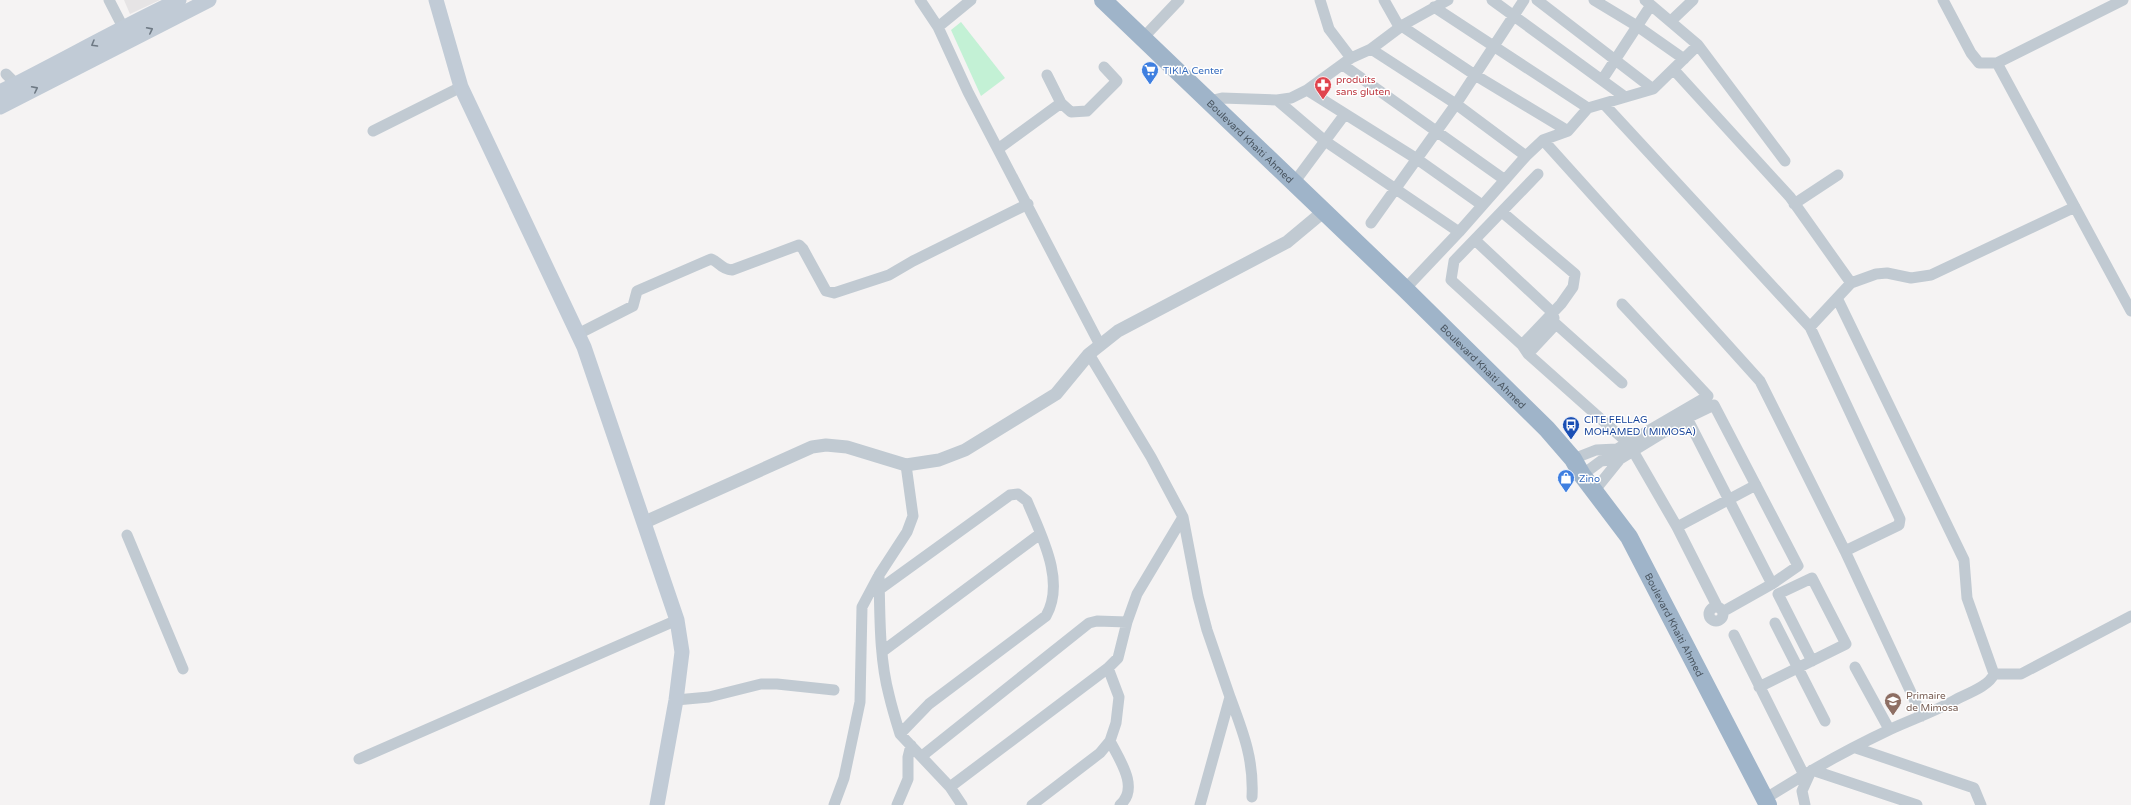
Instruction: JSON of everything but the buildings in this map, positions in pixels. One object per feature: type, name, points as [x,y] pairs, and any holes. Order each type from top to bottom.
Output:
[{"type":"highway","name":"Boulevard Khaiti Ahmed","points":[[1103,0],[1293,184],[1405,289],[1547,429],[1573,459],[1582,475],[1595,490],[1629,537],[1767,802]]},
{"type":"main road","points":[[0,92],[11,79],[77,54],[123,27],[179,0]]},
{"type":"main road","points":[[0,107],[209,0]]},
{"type":"main road","points":[[436,0],[461,87],[578,334],[645,522],[677,620],[682,652],[676,700],[658,805]]},
{"type":"street","points":[[109,0],[130,40]]},
{"type":"street","points":[[920,0],[938,27],[998,149],[1028,204],[1100,346]]},
{"type":"street","points":[[938,27],[971,0]]},
{"type":"street","points":[[1142,39],[1179,0]]},
{"type":"street","points":[[1384,0],[1397,23],[1403,25],[1475,75],[1568,131]]},
{"type":"street","points":[[1209,101],[1222,98],[1277,100],[1291,98],[1307,90],[1347,62],[1371,49],[1403,25],[1448,0]]},
{"type":"street","points":[[1492,0],[1625,97]]},
{"type":"street","points":[[1371,223],[1456,104],[1524,0]]},
{"type":"street","points":[[1537,0],[1653,89]]},
{"type":"street","points":[[1594,0],[1637,26],[1684,59]]},
{"type":"street","points":[[1671,21],[1693,0]]},
{"type":"street","points":[[1943,0],[1972,55],[1979,63],[1997,63],[2123,0]]},
{"type":"street","points":[[1321,1],[1329,29],[1347,62],[1437,131],[1505,180]]},
{"type":"street","points":[[1602,80],[1637,26],[1648,2],[1698,45],[1785,161]]},
{"type":"street","points":[[1434,7],[1588,108]]},
{"type":"street","points":[[1405,289],[1459,232],[1526,156],[1543,140],[1568,131],[1588,108],[1653,89],[1698,45]]},
{"type":"street","points":[[1371,49],[1456,104],[1526,156]]},
{"type":"street","points":[[1997,63],[2131,311]]},
{"type":"street","points":[[1047,75],[1061,103],[1071,112],[1087,111],[1117,81],[1104,67]]},
{"type":"street","points":[[1674,70],[1794,204],[1851,283]]},
{"type":"street","points":[[373,131],[461,87]]},
{"type":"street","points":[[1307,90],[1417,159],[1482,205]]},
{"type":"street","points":[[1277,100],[1325,141],[1459,232]]},
{"type":"street","points":[[998,149],[1061,103]]},
{"type":"street","points":[[1604,104],[1810,327],[1900,518],[1899,525],[1845,551]]},
{"type":"street","points":[[1293,184],[1345,114]]},
{"type":"street","points":[[1543,140],[1760,381],[1845,551],[1922,716]]},
{"type":"street","points":[[1538,174],[1454,261],[1451,280],[1631,448],[1677,527],[1720,609],[1772,584],[1798,566],[1714,405],[1687,418],[1631,448],[1619,454],[1600,461],[1582,475]]},
{"type":"street","points":[[1794,204],[1838,175]]},
{"type":"street","points":[[578,334],[633,306],[638,291],[711,259],[716,260],[720,267],[732,270],[798,245],[803,248],[826,291],[834,293],[889,275],[913,261],[1028,204]]},
{"type":"street","points":[[1810,327],[1838,300],[1851,283],[1876,274],[1887,273],[1911,278],[1931,275],[2075,207]]},
{"type":"street","points":[[645,522],[812,447],[826,445],[846,446],[906,465],[939,460],[965,450],[1056,394],[1089,354],[1118,331],[1287,242],[1323,212]]},
{"type":"street","points":[[1502,212],[1575,274],[1573,287],[1552,312],[1525,349]]},
{"type":"street","points":[[1475,240],[1552,312],[1556,324],[1622,383]]},
{"type":"street","points":[[1767,802],[1809,772],[1889,730],[1937,710],[1992,680],[1994,674],[1967,598],[1964,560],[1838,300]]},
{"type":"street","points":[[1622,304],[1708,396],[1631,448]]},
{"type":"street","points":[[1525,349],[1556,324]]},
{"type":"street","points":[[1089,354],[1151,457],[1183,517],[1207,630],[1248,748],[1253,779],[1252,797]]},
{"type":"street","points":[[1687,418],[1772,584]]},
{"type":"street","points":[[1573,459],[1596,450],[1619,454]]},
{"type":"street","points":[[1595,490],[1619,454]]},
{"type":"street","points":[[834,805],[844,778],[860,702],[862,607],[879,574],[907,532],[913,516],[906,465]]},
{"type":"street","points":[[1677,527],[1756,485]]},
{"type":"street","points":[[880,589],[1010,495],[1018,494],[1027,501],[1040,534],[1054,577],[1051,606],[1046,616],[929,704],[900,734]]},
{"type":"street","points":[[950,787],[1108,668],[1118,658],[1127,622],[1137,594],[1183,517]]},
{"type":"street","points":[[883,651],[1040,534]]},
{"type":"street","points":[[127,535],[183,669]]},
{"type":"street","points":[[879,574],[883,651],[888,694],[900,734],[950,787],[962,805]]},
{"type":"street","points":[[1759,687],[1798,668],[1812,661],[1846,644],[1812,578],[1778,594],[1812,661]]},
{"type":"street","points":[[1994,674],[2021,674],[2131,616]]},
{"type":"street","points":[[360,759],[677,620]]},
{"type":"street","points":[[922,756],[1089,623],[1097,621],[1127,622]]},
{"type":"street","points":[[1775,623],[1825,721]]},
{"type":"street","points":[[1734,635],[1759,687],[1809,772],[1917,805]]},
{"type":"street","points":[[1855,667],[1889,730]]},
{"type":"street","points":[[1032,805],[1100,753],[1110,741],[1116,723],[1119,697],[1108,668]]},
{"type":"street","points":[[676,700],[709,698],[761,684],[777,684],[834,690]]},
{"type":"street","points":[[1200,805],[1230,697]]},
{"type":"street","points":[[1110,741],[1129,782],[1129,791],[1126,800],[1120,805]]},
{"type":"street","points":[[897,805],[908,779],[908,757],[912,745]]},
{"type":"street","points":[[1856,748],[1974,788],[1981,805]]},
{"type":"street","points":[[1805,805],[1802,791],[1809,772]]},
{"type":"shaded area","points":[[124,0],[160,0],[130,14]]},
{"type":"green space","points":[[961,22],[1005,78],[981,96],[951,30]]},
{"type":"place","name":"TIKIA Center","points":[[1150,85]]},
{"type":"place","name":"produits sans gluten","points":[[1323,100]]},
{"type":"place","name":"CITE FELLAG MOHAMED ( MIMOSA)","points":[[1571,440]]},
{"type":"place","name":"Zino","points":[[1566,493]]},
{"type":"place","name":"Primaire de Mimosa","points":[[1893,716]]}]
